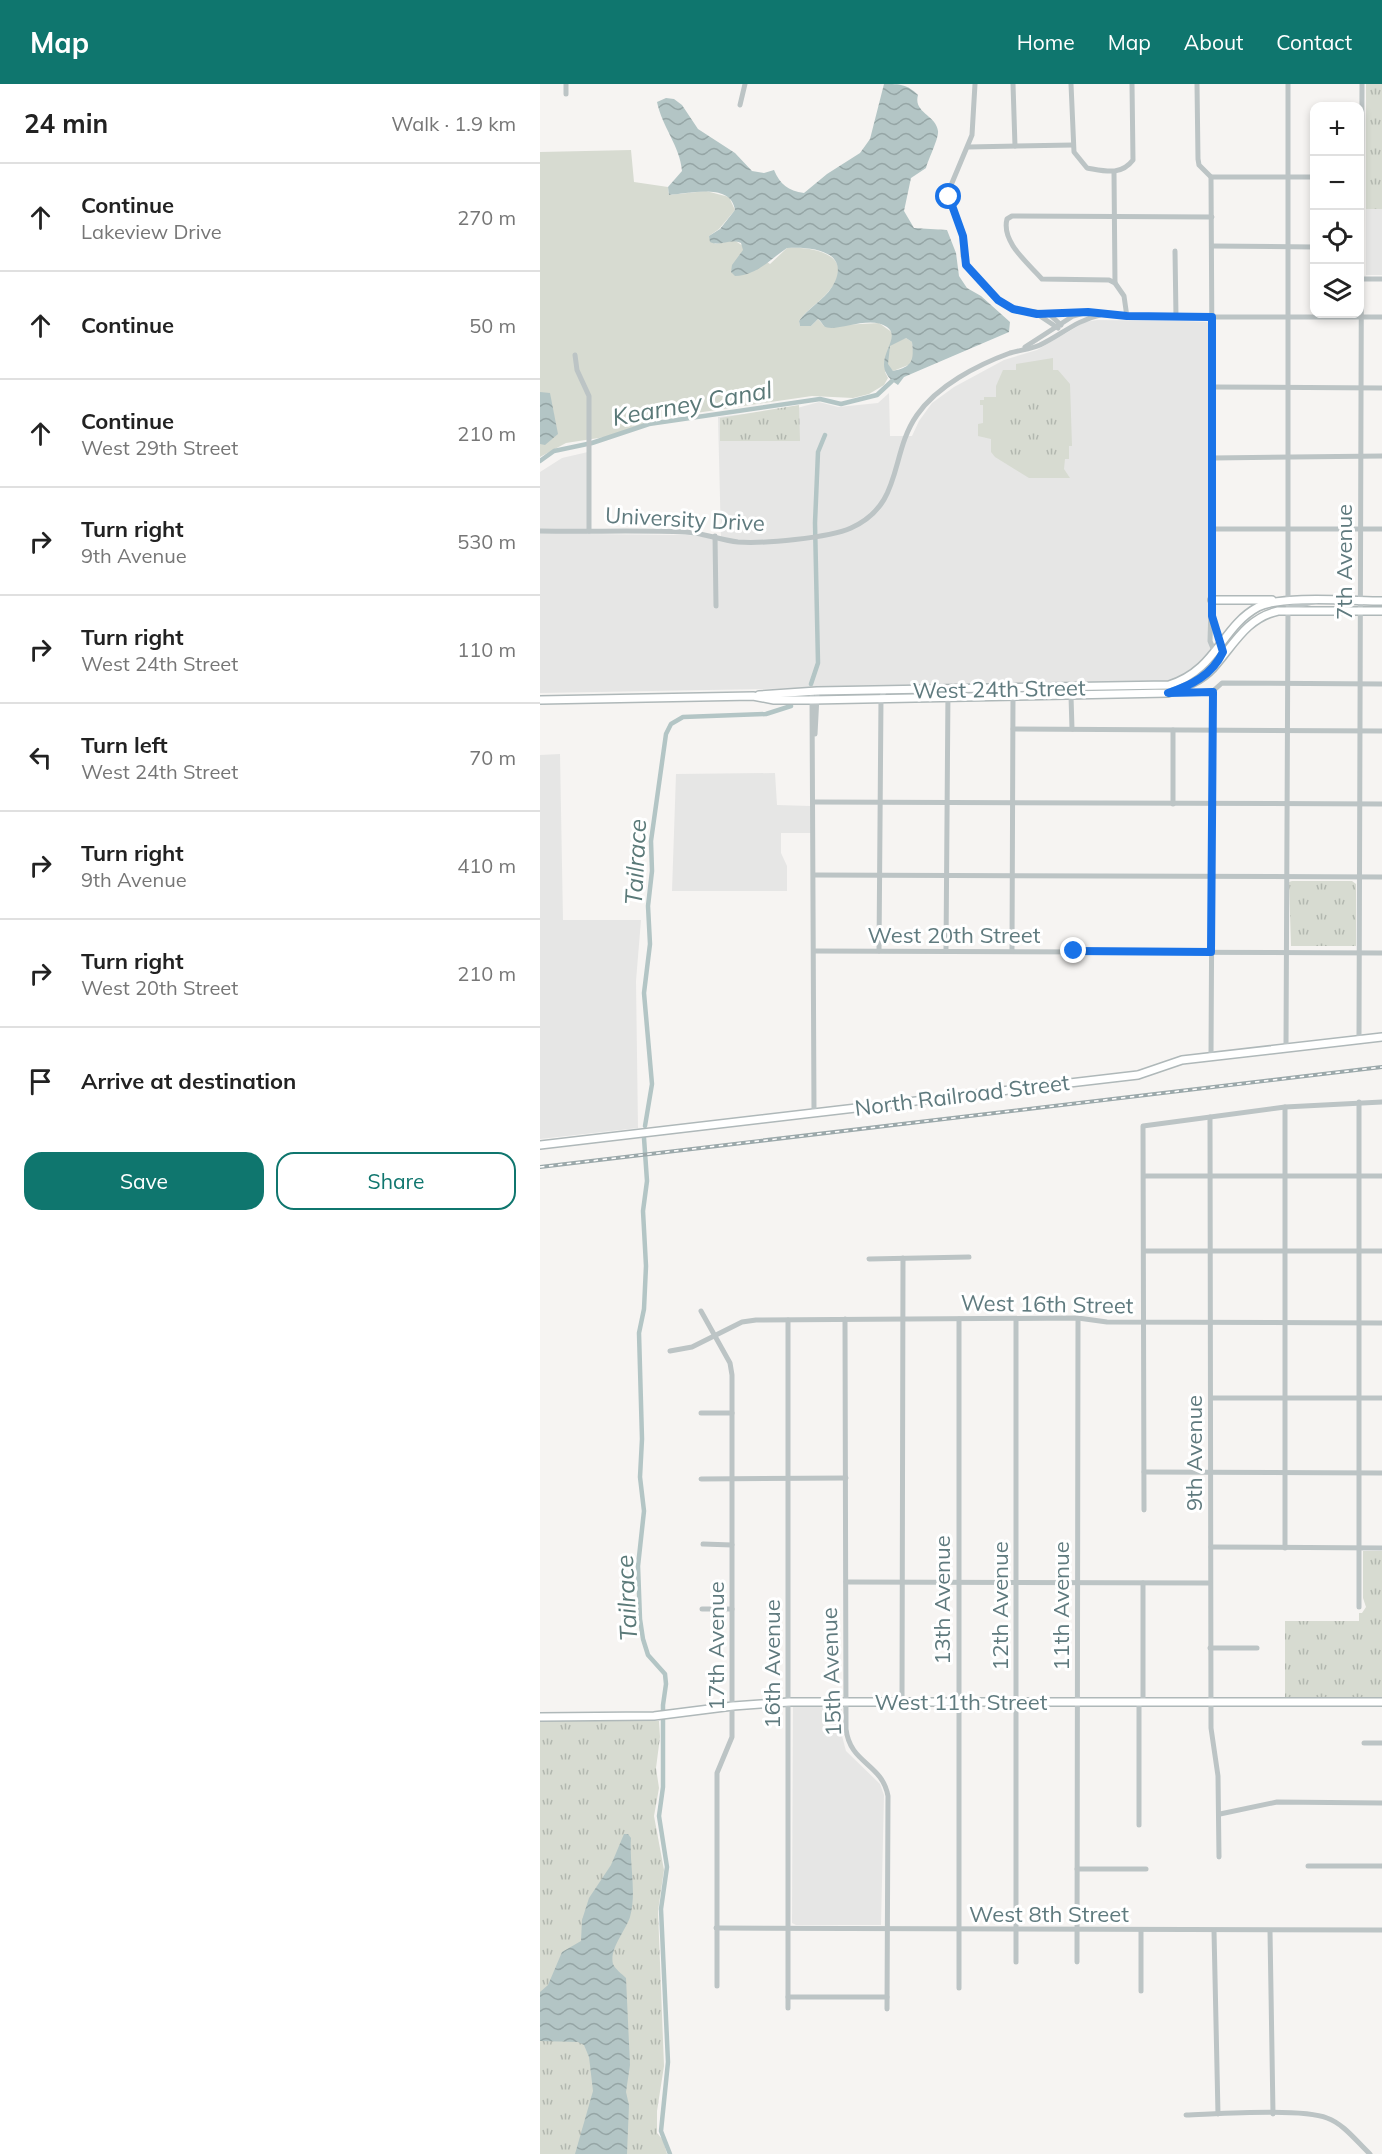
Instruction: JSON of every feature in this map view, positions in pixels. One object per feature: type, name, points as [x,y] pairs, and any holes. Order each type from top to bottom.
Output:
[{"type":"main road","points":[[1212,600],[1382,601]]},
{"type":"main road","points":[[1217,657],[1223,652],[1224,641],[1252,611],[1267,603],[1285,601]]},
{"type":"main road","name":"West 24th Street","points":[[540,700],[753,696],[815,691],[1169,685],[1190,676],[1231,647],[1245,628],[1261,616],[1288,611],[1382,611]]},
{"type":"main road","name":"West 24th Street","points":[[753,696],[815,700],[1168,693],[1199,679],[1217,657]]},
{"type":"main road","name":"North Railroad Street","points":[[540,1145],[814,1111],[1138,1075],[1176,1062],[1382,1037]]},
{"type":"main road","name":"West 11th Street","points":[[540,1717],[672,1715],[733,1706],[789,1702],[1382,1702]]},
{"type":"street","points":[[566,84],[566,94]]},
{"type":"street","points":[[740,105],[745,84]]},
{"type":"street","points":[[975,84],[975,111],[968,147],[949,190],[950,202],[963,236],[966,265],[998,300],[1020,311],[1037,314],[1310,317]]},
{"type":"street","points":[[1013,84],[1015,146]]},
{"type":"street","points":[[1071,84],[1073,145],[1079,161],[1087,168],[1114,172],[1127,167],[1133,160],[1132,84]]},
{"type":"street","points":[[1197,84],[1198,159],[1199,165],[1211,177],[1213,529],[1210,641],[1217,657]]},
{"type":"street","points":[[1285,601],[1288,457],[1288,84]]},
{"type":"street","name":"7th Avenue","points":[[1361,156],[1362,84]]},
{"type":"street","points":[[968,147],[1073,145]]},
{"type":"street","points":[[1114,172],[1115,283]]},
{"type":"street","points":[[1211,177],[1310,177]]},
{"type":"street","points":[[1127,316],[1124,296],[1115,283],[1109,280],[1042,279],[1012,244],[1006,224],[1007,219],[1012,216],[1212,217]]},
{"type":"street","points":[[1212,246],[1310,247]]},
{"type":"street","points":[[1175,251],[1176,317]]},
{"type":"street","points":[[1364,279],[1382,279]]},
{"type":"street","points":[[1048,313],[1062,330]]},
{"type":"street","points":[[1037,314],[1058,324]]},
{"type":"street","name":"University Drive","points":[[540,531],[681,532],[753,542],[822,535],[851,528],[872,514],[884,501],[894,483],[908,433],[915,417],[928,401],[946,387],[990,362],[1024,348],[1058,324],[1081,314]]},
{"type":"street","name":"University Drive","points":[[1024,348],[1034,348],[1062,330],[1100,315]]},
{"type":"street","points":[[1364,317],[1382,317]]},
{"type":"street","name":"7th Avenue","points":[[1359,1039],[1361,318]]},
{"type":"street","points":[[575,355],[577,370],[589,396],[589,531]]},
{"type":"street","points":[[1212,387],[1382,388]]},
{"type":"street","points":[[1213,458],[1382,456]]},
{"type":"street","points":[[1213,529],[1382,529]]},
{"type":"street","points":[[715,536],[716,606]]},
{"type":"street","points":[[1286,1048],[1288,611],[1290,606],[1317,601]]},
{"type":"street","points":[[1212,616],[1217,636],[1224,641]]},
{"type":"street","name":"West 24th Street","points":[[1168,693],[1213,692],[1222,683],[1382,684]]},
{"type":"street","points":[[1012,951],[1013,688]]},
{"type":"street","points":[[946,951],[948,689]]},
{"type":"street","points":[[879,951],[880,698],[885,690]]},
{"type":"street","points":[[814,1111],[815,691]]},
{"type":"street","points":[[1211,1057],[1213,692]]},
{"type":"street","points":[[1071,696],[1072,729]]},
{"type":"street","points":[[1013,729],[1382,731]]},
{"type":"street","points":[[1173,730],[1173,804]]},
{"type":"street","points":[[814,802],[1382,804]]},
{"type":"street","points":[[814,874],[1382,877]]},
{"type":"street","name":"West 20th Street","points":[[814,951],[1382,953]]},
{"type":"street","points":[[1359,1102],[1359,1607]]},
{"type":"street","points":[[1144,1510],[1143,1126],[1285,1107],[1382,1102]]},
{"type":"street","points":[[1285,1107],[1285,1548]]},
{"type":"street","name":"9th Avenue","points":[[1210,1118],[1212,1322],[1210,1648],[1212,1739],[1219,1789],[1219,1857]]},
{"type":"street","points":[[1144,1176],[1382,1176]]},
{"type":"street","points":[[1144,1251],[1382,1251]]},
{"type":"street","points":[[869,1259],[969,1257]]},
{"type":"street","points":[[902,1702],[903,1258]]},
{"type":"street","name":"17th Avenue","points":[[701,1311],[730,1363],[732,1413],[733,1706],[732,1737],[717,1773],[717,1986]]},
{"type":"street","name":"12th Avenue","points":[[1016,1962],[1017,1318]]},
{"type":"street","name":"West 16th Street","points":[[670,1351],[692,1347],[742,1322],[788,1320],[1078,1318],[1144,1322],[1382,1323]]},
{"type":"street","name":"11th Avenue","points":[[1077,1962],[1078,1318]]},
{"type":"street","name":"15th Avenue","points":[[845,1319],[846,1702],[850,1747],[860,1759],[879,1774],[886,1788],[887,2009]]},
{"type":"street","name":"13th Avenue","points":[[959,1319],[959,1988]]},
{"type":"street","name":"16th Avenue","points":[[788,1320],[788,2008]]},
{"type":"street","points":[[1211,1398],[1382,1398]]},
{"type":"street","points":[[701,1413],[732,1413]]},
{"type":"street","points":[[1144,1472],[1382,1473]]},
{"type":"street","points":[[701,1479],[846,1478]]},
{"type":"street","points":[[703,1544],[732,1545]]},
{"type":"street","points":[[1210,1547],[1382,1548]]},
{"type":"street","points":[[846,1582],[1210,1583]]},
{"type":"street","points":[[1139,1825],[1143,1583]]},
{"type":"street","points":[[702,1609],[732,1609]]},
{"type":"street","points":[[1210,1648],[1257,1647]]},
{"type":"street","points":[[1364,1743],[1382,1743]]},
{"type":"street","points":[[1220,1814],[1276,1802],[1382,1803]]},
{"type":"street","points":[[1308,1866],[1382,1866]]},
{"type":"street","points":[[1077,1869],[1146,1869]]},
{"type":"street","name":"West 8th Street","points":[[716,1928],[1077,1931],[1382,1930]]},
{"type":"street","points":[[1141,1931],[1141,1991]]},
{"type":"street","points":[[1214,1931],[1218,2114]]},
{"type":"street","points":[[1270,1931],[1273,2114]]},
{"type":"street","points":[[788,1997],[888,1997]]},
{"type":"street","points":[[1186,2115],[1273,2114],[1325,2117],[1339,2124],[1370,2154]]},
{"type":"shaded area","points":[[1366,209],[1382,209],[1382,275],[1366,275]]},
{"type":"shaded area","points":[[1097,320],[1182,321],[1209,324],[1208,637],[1213,652],[1197,671],[1169,685],[985,685],[540,693],[540,472],[562,458],[588,452],[587,534],[688,535],[721,539],[718,417],[797,408],[819,402],[838,407],[878,403],[889,393],[890,436],[912,436],[932,403],[954,387],[1004,360],[1037,350],[1085,322]]},
{"type":"shaded area","points":[[560,754],[563,920],[641,920],[636,981],[638,1128],[540,1139],[540,755]]},
{"type":"shaded area","points":[[775,773],[777,805],[810,806],[811,833],[781,833],[781,853],[787,866],[787,891],[672,891],[676,774]]},
{"type":"shaded area","points":[[793,1706],[842,1706],[842,1736],[846,1751],[880,1784],[884,1795],[881,1925],[796,1925],[792,1923]]},
{"type":"green space","points":[[1366,84],[1382,84],[1382,209],[1366,209]]},
{"type":"green space","points":[[631,150],[634,182],[668,187],[669,195],[706,191],[729,197],[735,210],[719,229],[709,236],[715,244],[734,240],[770,264],[787,248],[820,251],[836,261],[837,279],[829,291],[802,317],[799,321],[800,326],[811,326],[818,319],[824,326],[879,323],[893,333],[894,340],[906,338],[912,342],[914,359],[911,364],[893,371],[890,368],[885,372],[888,378],[884,385],[869,394],[853,398],[812,396],[662,418],[605,437],[566,443],[540,457],[540,152]]},
{"type":"green space","points":[[1053,358],[1053,370],[1058,370],[1070,384],[1072,446],[1069,446],[1069,459],[1065,459],[1064,469],[1070,478],[1029,478],[995,457],[991,452],[991,439],[978,436],[978,424],[983,423],[983,405],[980,405],[980,400],[984,400],[984,397],[996,397],[996,386],[1003,370],[1016,370],[1016,364]]},
{"type":"green space","points":[[1011,380],[1056,380],[1060,384],[1060,454],[1056,458],[1010,458],[1006,454],[1006,384]]},
{"type":"green space","points":[[799,405],[800,441],[720,441],[720,418]]},
{"type":"green space","points":[[1352,881],[1356,884],[1356,946],[1291,946],[1289,882]]},
{"type":"green space","points":[[1363,1551],[1382,1551],[1382,1699],[1285,1699],[1285,1621],[1359,1621],[1359,1613],[1362,1613],[1366,1607],[1363,1598]]},
{"type":"green space","points":[[540,1721],[659,1721],[660,1737],[656,1768],[659,1788],[654,1816],[664,1870],[658,1911],[664,2066],[657,2111],[657,2133],[663,2140],[667,2154],[540,2154]]},
{"type":"water","points":[[884,84],[903,85],[918,95],[919,106],[933,121],[938,134],[926,168],[911,178],[904,211],[914,228],[947,230],[956,253],[959,276],[967,288],[981,296],[1010,322],[1009,332],[904,377],[898,385],[889,377],[884,368],[884,360],[892,338],[887,327],[871,322],[829,328],[818,319],[811,326],[800,326],[799,321],[829,292],[837,275],[834,259],[827,254],[808,248],[787,248],[750,273],[735,276],[731,272],[732,265],[743,250],[741,243],[733,241],[718,244],[710,242],[709,236],[720,229],[735,210],[732,201],[726,196],[708,192],[669,195],[668,187],[682,171],[681,162],[657,102],[666,98],[674,99],[682,105],[698,129],[735,153],[752,171],[764,173],[774,170],[785,186],[793,191],[804,193],[827,174],[860,153],[870,139]],"holes":[[[906,338],[912,342],[911,362],[893,371],[888,364],[890,346]]]},
{"type":"water","points":[[540,392],[550,393],[558,434],[545,445],[540,444]]},
{"type":"water","points":[[624,1834],[628,1834],[631,1838],[632,1907],[612,1958],[614,1966],[626,1978],[630,2065],[626,2092],[629,2105],[627,2154],[575,2154],[593,2091],[589,2057],[584,2045],[578,2042],[540,2041],[540,1992],[548,1985],[562,1952],[581,1941],[582,1920],[589,1898],[611,1865]]},
{"type":"waterway","name":"Kearney Canal","points":[[540,461],[554,451],[592,443],[649,424],[820,399],[841,404],[877,395],[892,381]]},
{"type":"waterway","name":"Tailrace","points":[[811,684],[818,663],[815,523],[818,452],[825,435]]},
{"type":"waterway","name":"Tailrace","points":[[645,1126],[652,1084],[644,993],[650,944],[648,906],[652,871],[651,841],[666,734],[671,724],[683,717],[766,714],[791,706]]},
{"type":"waterway","name":"Tailrace","points":[[644,1138],[647,1181],[643,1211],[646,1266],[644,1309],[639,1333],[642,1439],[640,1477],[644,1511],[638,1566],[643,1639],[648,1655],[665,1674],[666,1684],[663,1705],[663,1787],[659,1816],[667,1867],[661,1909],[668,2062],[661,2131],[670,2154]]},
{"type":"railway","points":[[540,1167],[1382,1067]]},
{"type":"route","points":[[949,197],[963,236],[963,256],[966,265],[998,300],[1013,309],[1037,314],[1088,312],[1100,315],[1212,317],[1212,616],[1223,652],[1207,674],[1191,684],[1168,693],[1213,692],[1210,827],[1211,952],[1074,951]]}]
